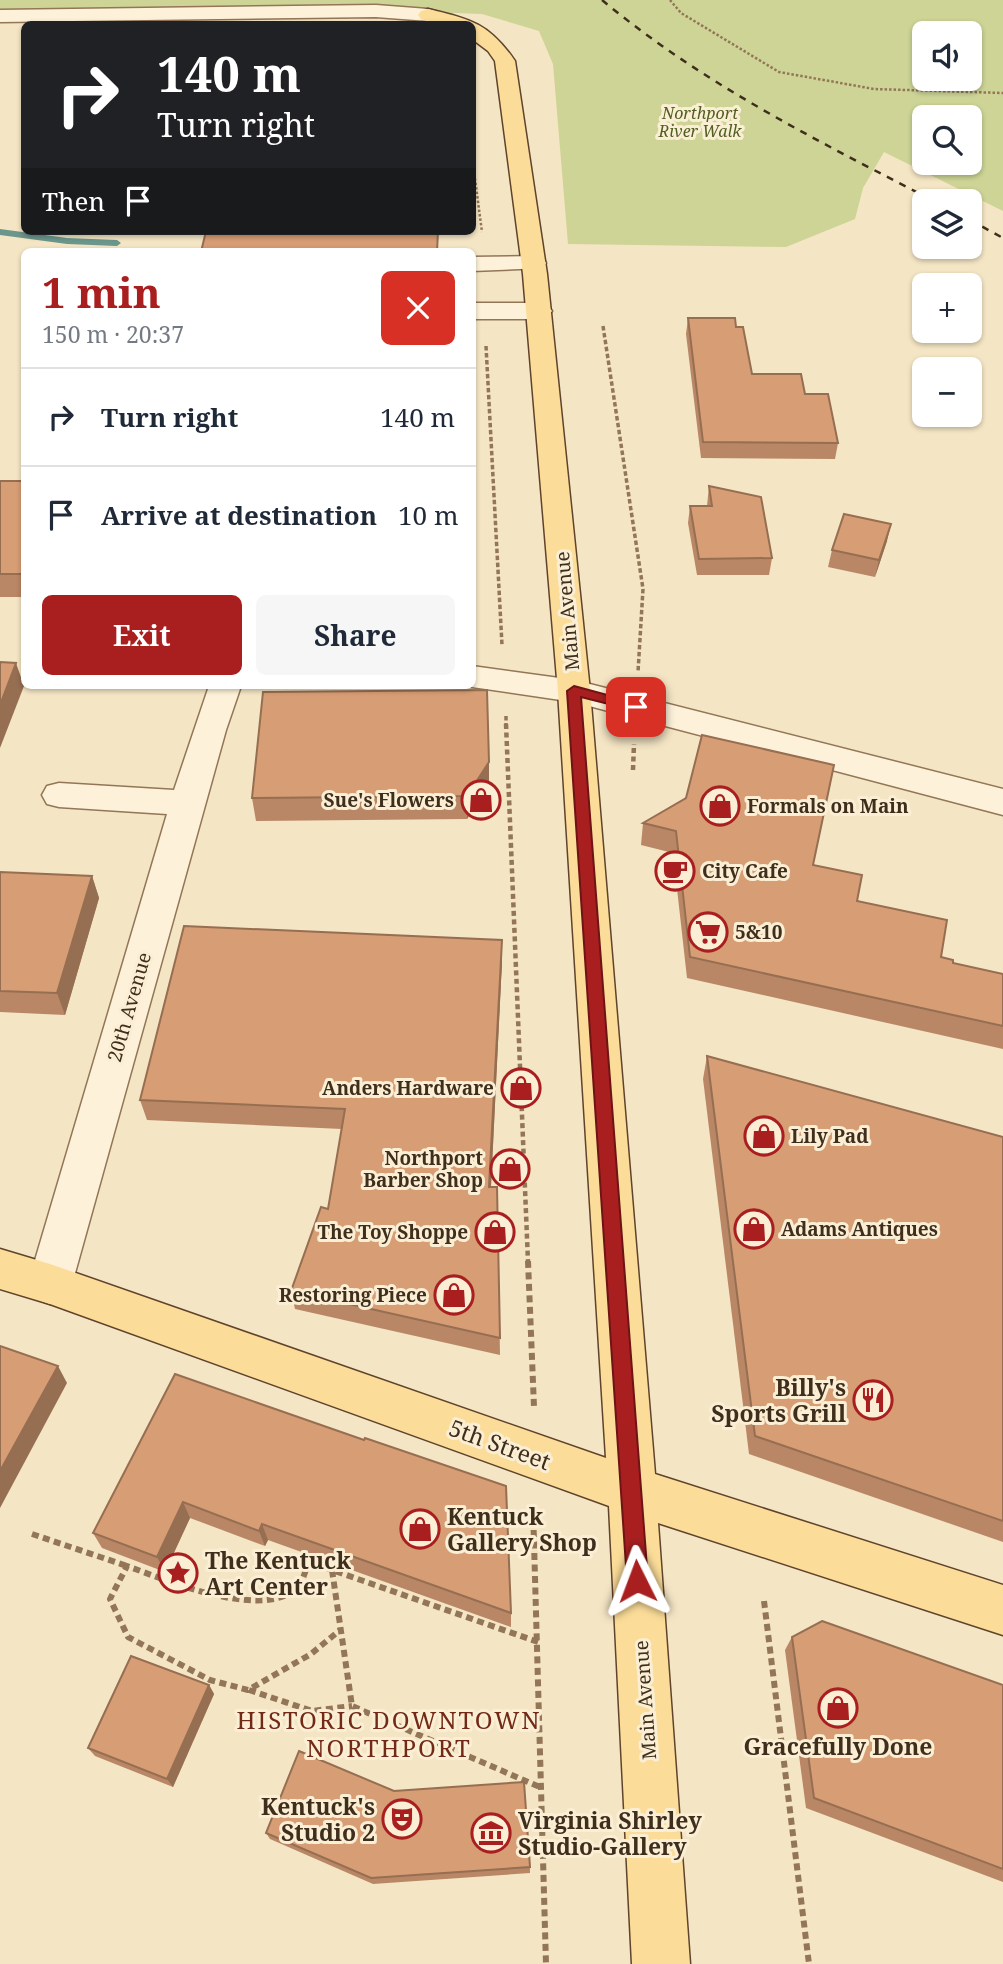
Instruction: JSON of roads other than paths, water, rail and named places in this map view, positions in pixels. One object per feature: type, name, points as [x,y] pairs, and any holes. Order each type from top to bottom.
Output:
[{"type":"main road","points":[[428,15],[453,21]]},
{"type":"main road","name":"Main Avenue","points":[[476,32],[495,47],[505,61],[539,311],[574,691],[632,1490],[661,1964]]},
{"type":"main road","name":"5th Street","points":[[0,1269],[50,1284],[632,1490],[1003,1610]]},
{"type":"street","points":[[0,16],[376,11],[428,15]]},
{"type":"street","points":[[477,263],[534,263]]},
{"type":"street","points":[[478,312],[539,311]]},
{"type":"street","points":[[488,680],[574,691],[1003,802]]},
{"type":"street","name":"20th Avenue","points":[[50,1284],[209,730],[224,689]]},
{"type":"street","points":[[59,795],[188,803]]},
{"type":"waterway","points":[[0,232],[21,235]]},
{"type":"waterway","points":[[22,235],[67,241],[117,243]]},
{"type":"railway","points":[[602,0],[721,85],[762,110],[912,189]]},
{"type":"railway","points":[[982,227],[1003,238]]},
{"type":"place","name":"Sue's Flowers","points":[[481,800]]},
{"type":"place","name":"Formals on Main","points":[[720,806]]},
{"type":"place","name":"City Cafe","points":[[675,871]]},
{"type":"place","name":"5&10","points":[[708,932]]},
{"type":"place","name":"Anders Hardware","points":[[521,1088]]},
{"type":"place","name":"Lily Pad","points":[[764,1136]]},
{"type":"place","name":"Northport Barber Shop","points":[[510,1169]]},
{"type":"place","name":"Adams Antiques","points":[[754,1229]]},
{"type":"place","name":"The Toy Shoppe","points":[[495,1232]]},
{"type":"place","name":"Restoring Piece","points":[[454,1295]]},
{"type":"place","name":"Billy's Sports Grill","points":[[873,1400]]},
{"type":"place","name":"Kentuck Gallery Shop","points":[[420,1529]]},
{"type":"place","name":"The Kentuck Art Center","points":[[178,1573]]},
{"type":"place","name":"Gracefully Done","points":[[838,1708]]},
{"type":"place","name":"Kentuck's Studio 2","points":[[402,1819]]},
{"type":"place","name":"Virginia Shirley Studio-Gallery","points":[[491,1833]]},
{"type":"district","name":"HISTORIC DOWNTOWN NORTHPORT","points":[[389,1733]]},
{"type":"park label","name":"Northport River Walk","points":[[700,122]]}]
